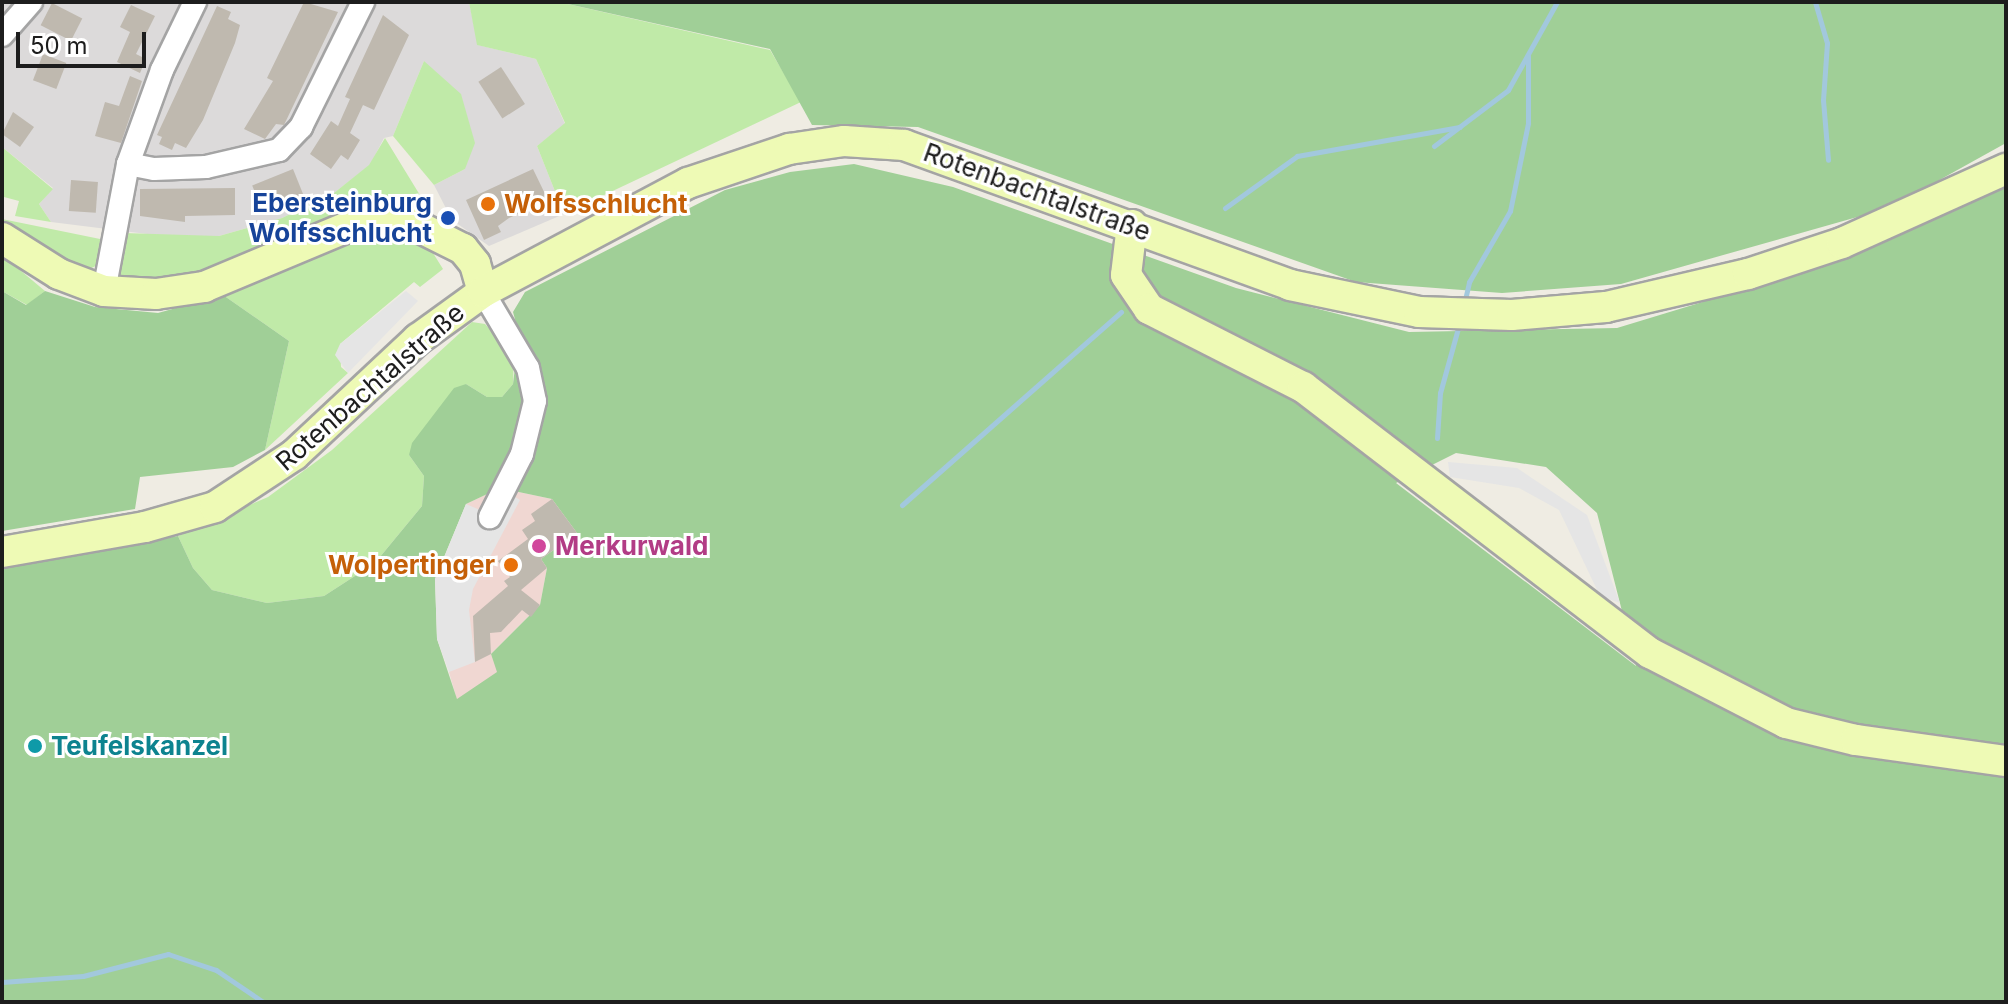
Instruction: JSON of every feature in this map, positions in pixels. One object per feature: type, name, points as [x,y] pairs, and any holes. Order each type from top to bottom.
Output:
[{"type":"main road","name":"Rotenbachtalstraße","points":[[2,552],[145,527],[227,500],[294,455],[418,339],[483,292],[688,183],[776,152],[844,141],[904,145],[953,158],[1329,295],[1419,312],[1512,315],[1606,307],[1748,274],[1842,243],[2006,169]]},
{"type":"main road","points":[[2,238],[59,274],[104,291],[156,294],[204,287],[386,215],[409,219],[430,234],[463,249],[475,264],[483,292]]},
{"type":"main road","points":[[1132,225],[1126,275],[1149,309],[1303,387],[1650,653],[1722,695],[1786,723],[1856,740],[2006,761]]},
{"type":"street","points":[[2,35],[31,2]]},
{"type":"street","points":[[104,291],[128,164],[162,70],[195,2]]},
{"type":"street","points":[[128,164],[154,169],[206,167],[279,150],[301,127],[363,2]]},
{"type":"street","points":[[483,292],[528,368],[535,401],[522,454],[490,517]]},
{"type":"shaded area","points":[[2,2],[469,2],[478,45],[536,59],[565,124],[537,146],[564,214],[489,246],[452,220],[434,185],[465,169],[424,61],[393,136],[384,138],[370,165],[334,193],[282,218],[219,236],[187,239],[51,222],[39,204],[53,188],[2,147]]},
{"type":"shaded area","points":[[406,291],[418,301],[348,373],[335,355],[340,344]]},
{"type":"shaded area","points":[[1448,462],[1517,468],[1587,515],[1620,603],[1600,596],[1559,510],[1519,488],[1450,477]]},
{"type":"shaded area","points":[[500,488],[552,499],[577,533],[541,559],[547,568],[540,605],[491,654],[498,672],[457,700],[449,672],[466,504]]},
{"type":"shaded area","points":[[500,488],[520,500],[473,589],[469,610],[475,662],[449,672],[437,639],[435,579],[466,504],[487,513]]},
{"type":"green space","points":[[469,2],[559,2],[770,50],[801,102],[564,214],[537,146],[565,123],[536,59],[477,45]]},
{"type":"green space","points":[[559,2],[2006,2],[2006,143],[1889,208],[1621,284],[1502,293],[1356,282],[918,127],[812,125],[770,49]]},
{"type":"green space","points":[[424,61],[461,94],[475,143],[465,169],[434,185],[393,136]]},
{"type":"green space","points":[[385,138],[426,205],[378,202],[219,272],[177,282],[121,278],[117,265],[123,233],[219,236],[282,218],[334,193],[369,165]]},
{"type":"green space","points":[[2,147],[53,189],[39,204],[51,222],[15,216],[19,201],[4,197],[2,204]]},
{"type":"green space","points":[[854,164],[953,187],[1236,288],[1409,332],[1617,328],[1841,260],[2006,180],[2006,1002],[2,1002],[2,568],[178,536],[193,568],[212,590],[267,603],[324,596],[375,563],[422,506],[424,476],[409,455],[412,443],[454,388],[466,384],[487,397],[502,397],[513,384],[519,334],[513,312],[525,292],[725,190],[790,172]],"holes":[[[1456,453],[1546,467],[1597,513],[1636,666],[1396,483]],[[500,488],[552,499],[577,533],[541,559],[547,568],[540,605],[491,654],[497,672],[457,699],[437,639],[435,579],[466,504]]]},
{"type":"green space","points":[[2,219],[105,240],[100,264],[81,273],[2,224]]},
{"type":"green space","points":[[397,231],[428,245],[443,269],[420,287],[414,282],[340,344],[341,367],[348,373],[265,450],[289,341],[223,295],[369,234]]},
{"type":"green space","points":[[2,255],[45,291],[27,305],[2,291]]},
{"type":"green space","points":[[2,291],[26,305],[45,291],[95,307],[158,313],[223,295],[289,341],[265,450],[233,467],[140,477],[135,509],[2,531]]},
{"type":"green space","points":[[472,322],[485,324],[514,355],[513,384],[502,397],[487,397],[466,384],[409,455],[424,476],[422,506],[375,563],[324,596],[267,603],[212,590],[193,568],[178,536],[268,497],[332,450]]},
{"type":"building","points":[[304,2],[338,12],[284,125],[276,124],[265,139],[244,129],[273,81],[267,78]]},
{"type":"building","points":[[52,3],[82,18],[71,41],[41,25]]},
{"type":"building","points":[[131,5],[155,16],[136,54],[146,59],[140,73],[117,62],[130,32],[120,27]]},
{"type":"building","points":[[217,6],[231,12],[228,19],[240,25],[235,43],[203,120],[186,148],[175,143],[172,150],[159,144],[162,137],[157,135]]},
{"type":"building","points":[[383,15],[409,35],[374,110],[363,105],[350,133],[360,140],[348,160],[341,155],[331,169],[310,154],[331,121],[338,126],[350,99],[345,97]]},
{"type":"building","points":[[43,54],[66,63],[56,89],[33,80]]},
{"type":"building","points":[[501,67],[525,104],[502,119],[478,82]]},
{"type":"building","points":[[130,76],[142,81],[121,143],[95,136],[105,102],[119,106]]},
{"type":"building","points":[[13,112],[34,127],[20,147],[2,134]]},
{"type":"building","points":[[293,169],[304,196],[263,212],[252,185]]},
{"type":"building","points":[[533,169],[548,200],[509,218],[498,226],[501,232],[484,240],[466,200]]},
{"type":"building","points":[[71,180],[98,182],[96,213],[69,211]]},
{"type":"building","points":[[235,188],[235,215],[185,216],[185,222],[140,216],[140,189]]},
{"type":"building","points":[[552,499],[577,533],[541,559],[547,568],[521,590],[540,605],[531,617],[522,610],[501,632],[490,633],[491,654],[475,662],[473,616],[508,586],[504,581],[510,577],[498,561],[528,539],[522,530],[535,521],[531,514]]},
{"type":"waterway","points":[[1434,146],[1508,90],[1557,2]]},
{"type":"waterway","points":[[1815,2],[1827,43],[1823,100],[1828,160]]},
{"type":"waterway","points":[[1464,304],[1469,282],[1510,211],[1528,123],[1528,56]]},
{"type":"waterway","points":[[1225,208],[1297,156],[1459,127]]},
{"type":"waterway","points":[[902,505],[1121,312]]},
{"type":"waterway","points":[[1437,438],[1440,393],[1460,321]]},
{"type":"waterway","points":[[2,982],[83,976],[168,954],[216,970],[263,1002]]},
{"type":"place","name":"Wolfsschlucht","points":[[488,204]]},
{"type":"place","name":"Ebersteinburg Wolfsschlucht","points":[[448,218]]},
{"type":"place","name":"Merkurwald","points":[[539,546]]},
{"type":"place","name":"Wolpertinger","points":[[511,565]]},
{"type":"place","name":"Teufelskanzel","points":[[35,746]]}]
